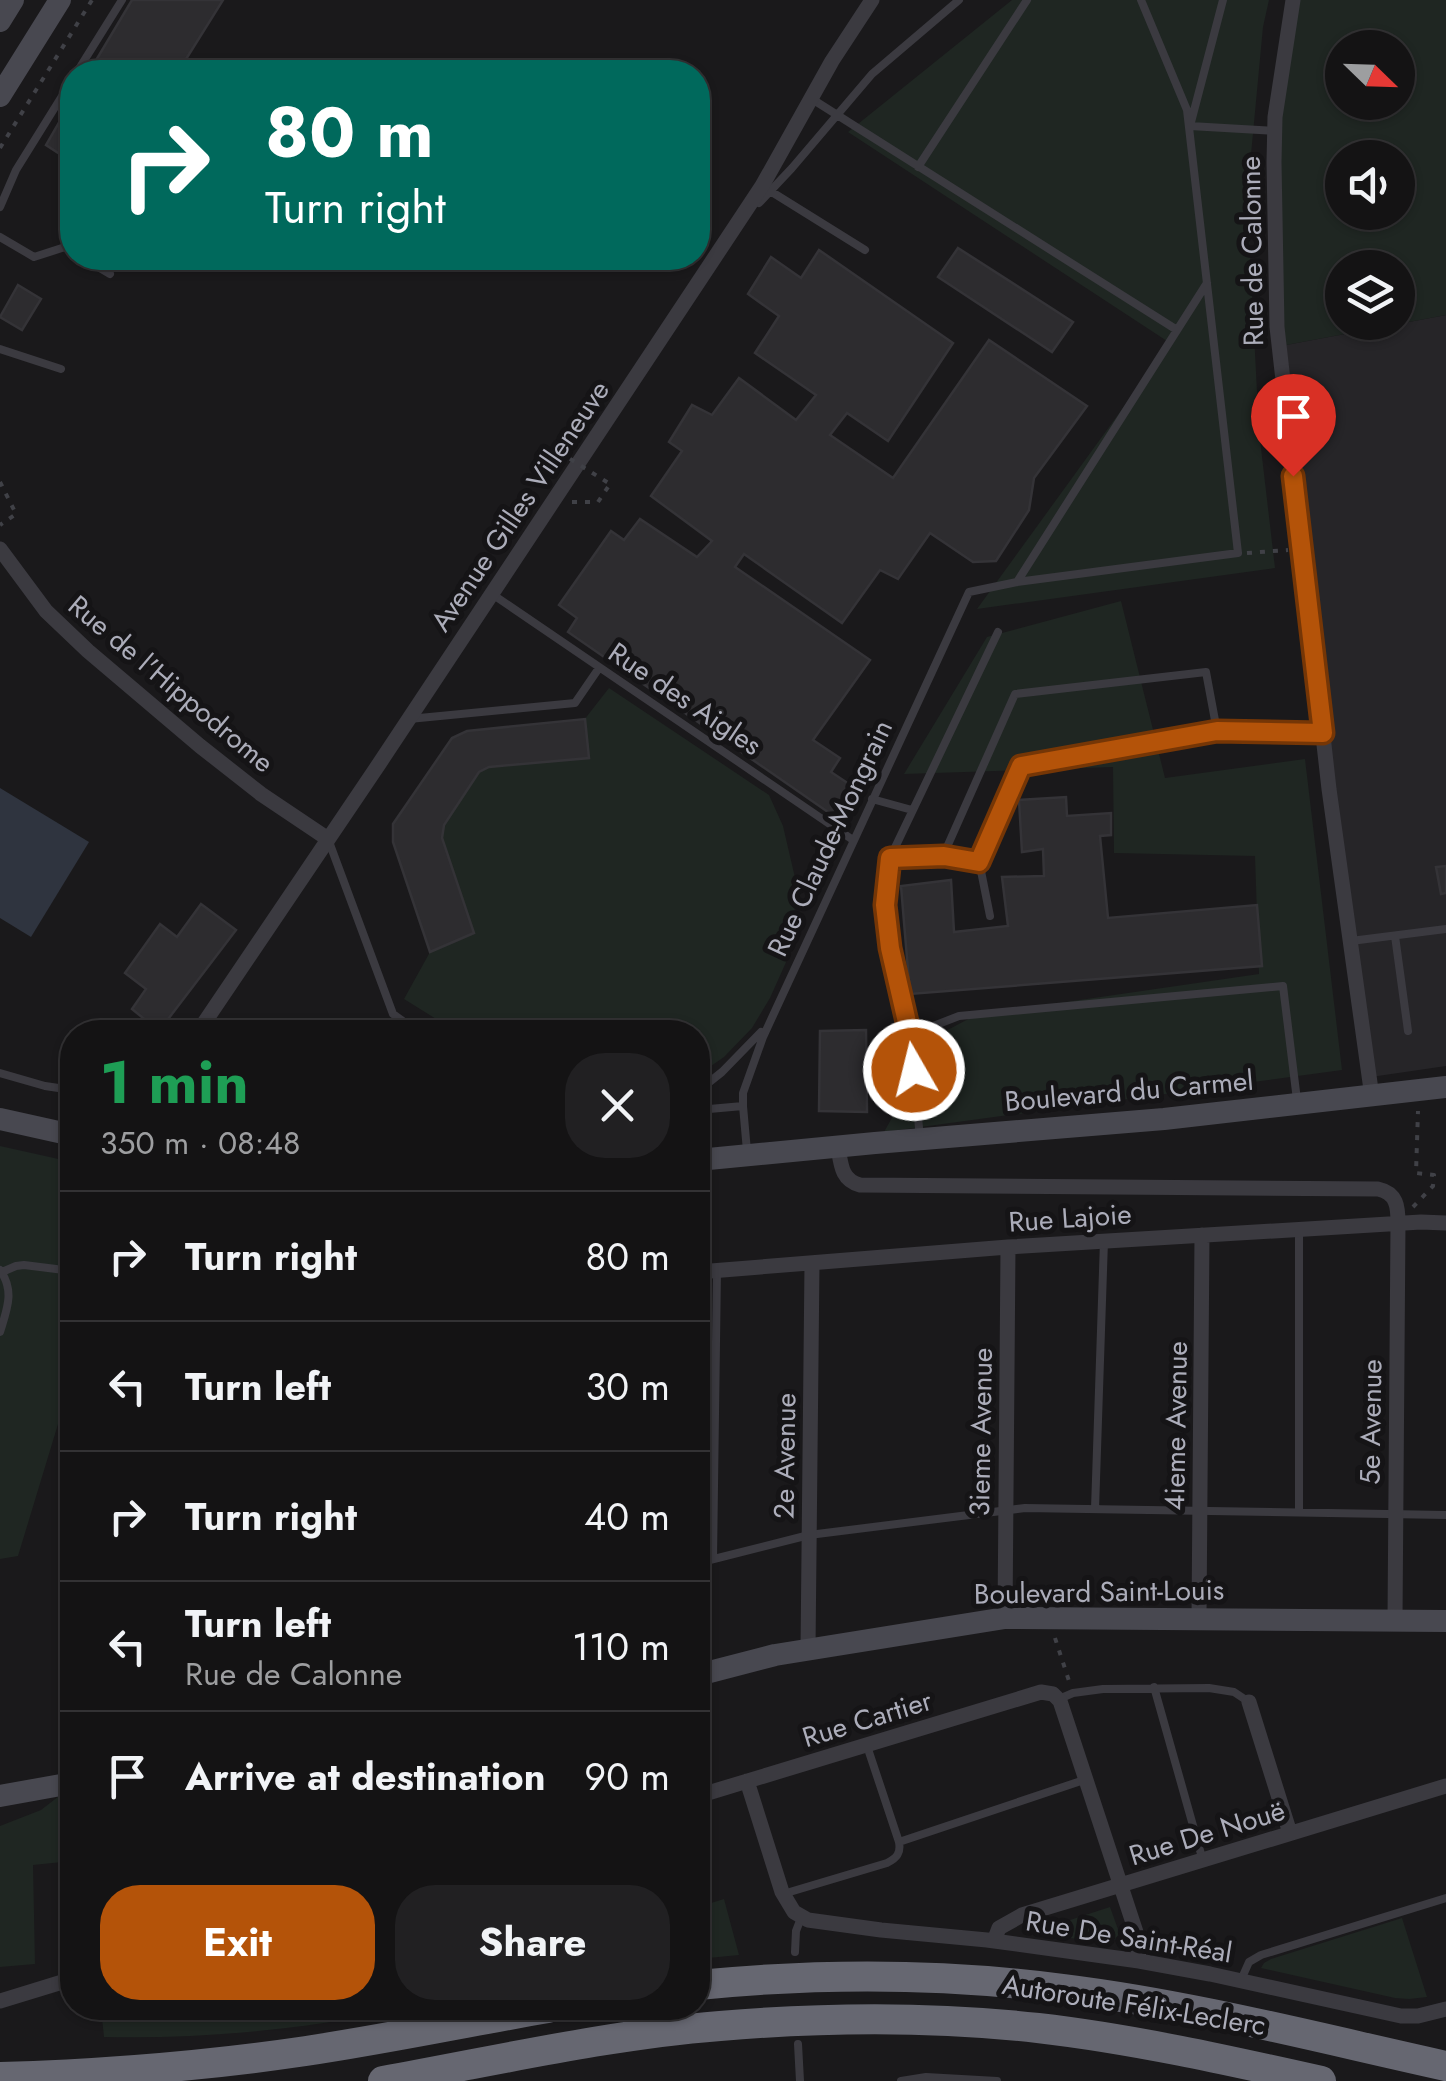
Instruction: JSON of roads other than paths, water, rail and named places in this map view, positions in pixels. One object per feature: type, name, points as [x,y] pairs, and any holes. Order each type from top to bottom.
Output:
[{"type":"highway","name":"Autoroute Félix-Leclerc","points":[[710,1984],[888,1976],[1038,1986],[1204,2013],[1446,2066]]},
{"type":"highway","name":"Autoroute Félix-Leclerc","points":[[383,2081],[692,2028],[889,2019],[1010,2026],[1107,2038],[1321,2081]]},
{"type":"highway","points":[[0,2076],[130,2071],[283,2054],[479,2020]]},
{"type":"highway","points":[[0,2056],[130,2071]]},
{"type":"street","points":[[0,21],[13,0]]},
{"type":"street","points":[[0,96],[60,0]]},
{"type":"street","name":"Avenue Gilles Villeneuve","points":[[710,264],[766,189],[832,62],[872,0]]},
{"type":"street","name":"Rue de Calonne","points":[[1293,0],[1275,131],[1277,327],[1323,733],[1372,1097]]},
{"type":"street","name":"Avenue Gilles Villeneuve","points":[[206,1020],[706,270]]},
{"type":"street","name":"Rue de l'Hippodrome","points":[[0,549],[46,611],[88,651],[261,794],[328,838]]},
{"type":"street","name":"Boulevard du Carmel","points":[[710,1159],[1146,1121],[1446,1087]]},
{"type":"street","points":[[0,1119],[60,1132]]},
{"type":"street","points":[[838,1147],[844,1174],[850,1182],[860,1185],[1378,1189],[1395,1200],[1398,1224]]},
{"type":"street","name":"Rue Lajoie","points":[[710,1271],[1008,1247],[1446,1223]]},
{"type":"street","name":"5e Avenue","points":[[1395,1620],[1398,1224]]},
{"type":"street","name":"4ieme Avenue","points":[[1199,1618],[1202,1235]]},
{"type":"street","name":"3ieme Avenue","points":[[1005,1618],[1008,1247]]},
{"type":"street","name":"2e Avenue","points":[[808,1649],[812,1263]]},
{"type":"street","name":"Boulevard Saint-Louis","points":[[710,1672],[808,1649],[1005,1618],[1446,1621]]},
{"type":"street","name":"Rue Cartier","points":[[710,1792],[1041,1692],[1060,1693]]},
{"type":"street","points":[[1060,1693],[1137,1935],[1139,1961]]},
{"type":"street","points":[[1249,1702],[1290,1833]]},
{"type":"street","points":[[747,1781],[782,1894],[801,1918]]},
{"type":"street","points":[[0,1796],[60,1785]]},
{"type":"street","name":"Rue De Nouë","points":[[994,1941],[998,1928],[1016,1918],[1446,1786]]},
{"type":"street","name":"Rue De Saint-Réal","points":[[801,1918],[1139,1961],[1401,2016],[1446,2009]]},
{"type":"street","points":[[0,2001],[60,1983]]},
{"type":"lane","points":[[84,60],[122,0]]},
{"type":"lane","points":[[866,250],[766,189],[877,68],[959,0]]},
{"type":"lane","points":[[918,166],[1027,0]]},
{"type":"lane","points":[[1018,582],[1238,552],[1190,126],[1187,110],[1141,0]]},
{"type":"lane","points":[[1190,126],[1223,0]]},
{"type":"lane","points":[[0,207],[16,170],[60,99]]},
{"type":"lane","points":[[812,99],[1177,330]]},
{"type":"lane","points":[[1190,126],[1275,131]]},
{"type":"lane","points":[[0,237],[34,256],[60,248]]},
{"type":"lane","points":[[103,270],[110,274]]},
{"type":"lane","points":[[1018,582],[1207,282]]},
{"type":"lane","points":[[0,349],[61,369]]},
{"type":"lane","name":"Rue Claude-Mongrain","points":[[747,1156],[742,1093],[770,1021],[969,592],[1018,582]]},
{"type":"lane","name":"Rue des Aigles","points":[[492,594],[853,840]]},
{"type":"lane","points":[[920,1139],[910,1035],[890,948],[885,905],[890,858],[998,632]]},
{"type":"lane","points":[[409,720],[575,703],[599,668]]},
{"type":"lane","points":[[944,856],[1015,694],[1206,672],[1217,731]]},
{"type":"lane","points":[[990,916],[979,862],[1021,766],[1217,731],[1323,733]]},
{"type":"lane","points":[[872,799],[912,810]]},
{"type":"lane","points":[[328,838],[392,1014],[401,1020]]},
{"type":"lane","points":[[890,858],[944,856],[979,862]]},
{"type":"lane","points":[[1351,941],[1446,929]]},
{"type":"lane","points":[[1394,936],[1408,1031]]},
{"type":"lane","points":[[910,1035],[959,1016],[1283,986],[1298,1104]]},
{"type":"lane","points":[[710,1082],[741,1055],[770,1021]]},
{"type":"lane","points":[[0,1073],[60,1088]]},
{"type":"lane","points":[[710,1109],[743,1106]]},
{"type":"lane","points":[[1299,1229],[1299,1512]]},
{"type":"lane","points":[[1096,1509],[1104,1241]]},
{"type":"lane","points":[[0,1332],[10,1294],[1,1271],[16,1266],[60,1269]]},
{"type":"lane","points":[[713,1559],[717,1270]]},
{"type":"lane","points":[[710,1560],[809,1535],[1006,1510],[1446,1515]]},
{"type":"lane","points":[[1154,1688],[1203,1861]]},
{"type":"lane","points":[[1060,1693],[1224,1689],[1249,1702]]},
{"type":"lane","points":[[782,1894],[897,1857],[898,1842],[867,1745]]},
{"type":"lane","points":[[898,1842],[1087,1779]]},
{"type":"lane","points":[[1241,1980],[1248,1962],[1261,1955],[1446,1898]]},
{"type":"lane","points":[[794,1952],[801,1918]]},
{"type":"lane","points":[[798,2044],[800,2081]]},
{"type":"lane","points":[[901,2081],[998,2081]]}]
